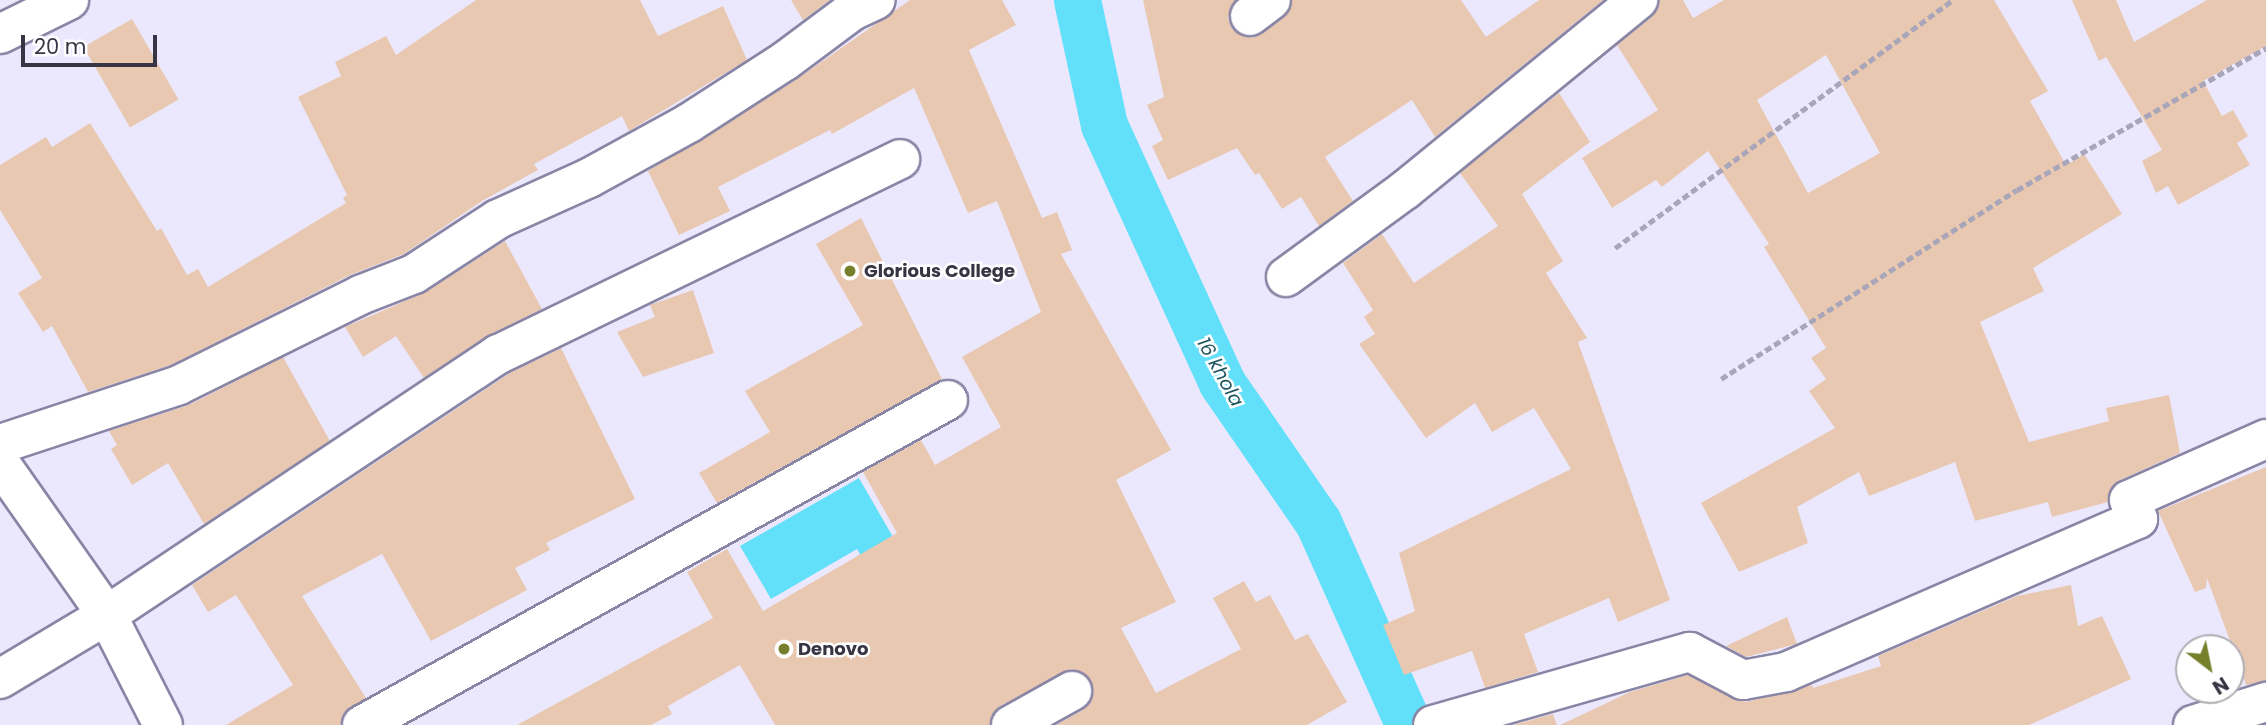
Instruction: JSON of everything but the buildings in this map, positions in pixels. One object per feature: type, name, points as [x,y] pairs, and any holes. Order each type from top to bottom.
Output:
[{"type":"street","points":[[0,34],[69,0]]},
{"type":"street","points":[[0,444],[179,385],[360,295],[414,274],[498,219],[589,178],[689,123],[785,61],[852,10],[876,0]]},
{"type":"street","points":[[1286,276],[1405,190],[1639,0]]},
{"type":"street","points":[[0,679],[107,615],[499,354],[900,159]]},
{"type":"street","points":[[362,725],[948,400]]},
{"type":"street","points":[[1433,725],[1690,652],[1743,680],[1786,673],[2138,519],[2129,500],[2266,439]]},
{"type":"street","points":[[0,463],[107,615],[163,725]]},
{"type":"street","points":[[1011,725],[1072,691]]},
{"type":"street","points":[[2193,725],[2266,702]]},
{"type":"path","points":[[1615,248],[1952,0]]},
{"type":"path","points":[[1721,379],[2017,190],[2266,48]]},
{"type":"water","points":[[859,478],[901,551],[869,570],[857,549],[771,599],[740,546]]},
{"type":"waterway","name":"16 khola","points":[[1077,0],[1104,125],[1222,383],[1318,522],[1409,725]]},
{"type":"place","name":"Glorious College","points":[[850,271]]},
{"type":"place","name":"Denovo","points":[[784,649]]}]
